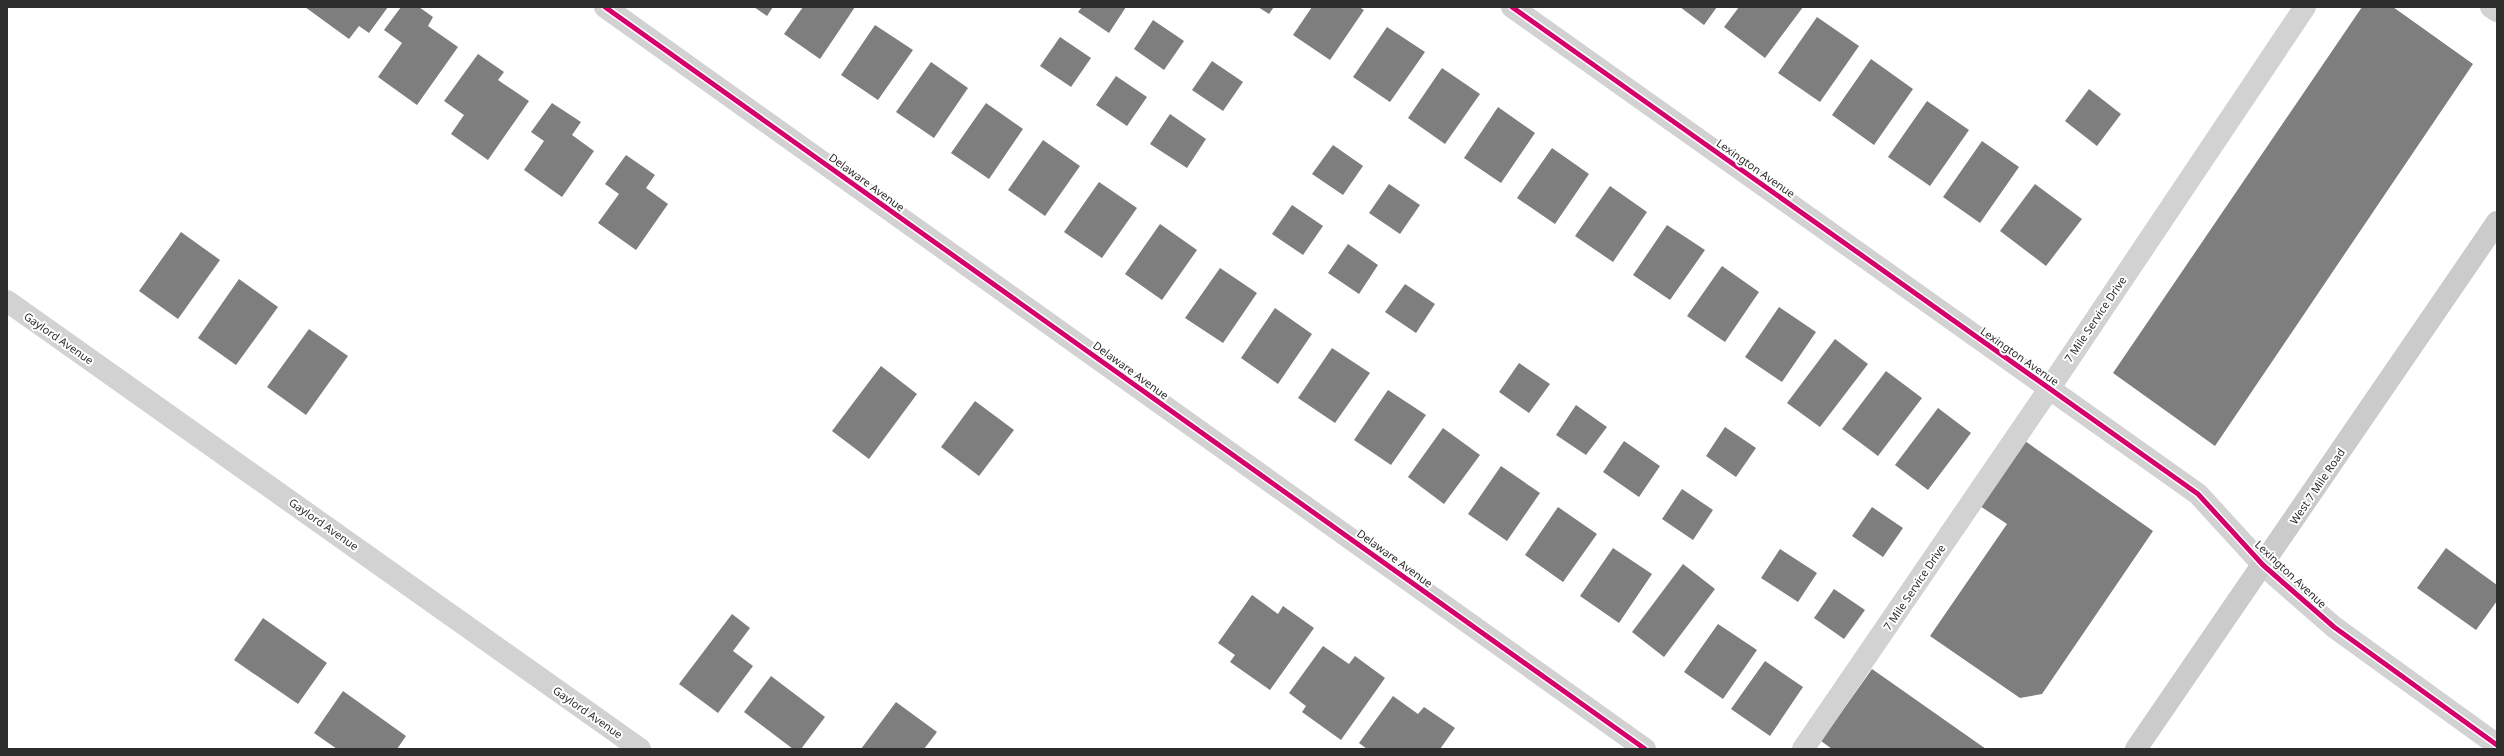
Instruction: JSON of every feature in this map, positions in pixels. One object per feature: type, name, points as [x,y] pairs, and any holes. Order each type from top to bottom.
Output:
[{"type":"main road","name":"West 7 Mile Road","points":[[2136,749],[2497,222]]},
{"type":"street","name":"Delaware Avenue","points":[[605,7],[1645,749]]},
{"type":"street","name":"Lexington Avenue","points":[[1512,7],[2198,494],[2263,565],[2334,627],[2497,745]]},
{"type":"street","name":"7 Mile Service Drive","points":[[1803,749],[2049,389],[2306,7]]},
{"type":"street","points":[[2492,7],[2497,11]]},
{"type":"street","name":"Gaylord Avenue","points":[[7,302],[640,749]]},
{"type":"building","points":[[305,7],[388,7],[369,33],[359,26],[349,39]]},
{"type":"building","points":[[401,7],[419,7],[433,17],[428,26],[458,47],[417,105],[378,77],[402,43],[384,30]]},
{"type":"building","points":[[754,7],[773,7],[767,16]]},
{"type":"building","points":[[803,7],[855,7],[820,59],[784,34]]},
{"type":"building","points":[[1082,7],[1126,7],[1109,33],[1078,12]]},
{"type":"building","points":[[1258,7],[1274,7],[1269,14]]},
{"type":"building","points":[[1312,7],[1359,7],[1364,10],[1330,60],[1293,35]]},
{"type":"building","points":[[1680,7],[1717,7],[1704,25]]},
{"type":"building","points":[[1739,7],[1803,7],[1765,58],[1724,27]]},
{"type":"building","points":[[2362,7],[2393,7],[2473,64],[2215,446],[2113,373]]},
{"type":"building","points":[[1817,17],[1859,46],[1820,102],[1778,73]]},
{"type":"building","points":[[1153,20],[1184,41],[1164,70],[1134,49]]},
{"type":"building","points":[[875,25],[913,50],[878,100],[841,75]]},
{"type":"building","points":[[1387,27],[1425,52],[1390,102],[1353,77]]},
{"type":"building","points":[[1060,37],[1091,58],[1071,87],[1040,66]]},
{"type":"building","points":[[478,54],[504,72],[498,80],[529,101],[488,160],[451,134],[464,115],[444,101]]},
{"type":"building","points":[[1871,59],[1913,89],[1874,145],[1832,115]]},
{"type":"building","points":[[1212,61],[1243,82],[1223,111],[1192,90]]},
{"type":"building","points":[[931,62],[968,88],[934,138],[896,112]]},
{"type":"building","points":[[1442,68],[1480,94],[1445,144],[1408,118]]},
{"type":"building","points":[[1116,76],[1147,97],[1127,126],[1096,105]]},
{"type":"building","points":[[2089,89],[2121,114],[2097,146],[2065,121]]},
{"type":"building","points":[[1927,101],[1969,130],[1930,186],[1888,157]]},
{"type":"building","points":[[552,103],[581,122],[572,135],[594,151],[562,197],[524,170],[544,141],[531,132]]},
{"type":"building","points":[[986,103],[1023,129],[989,179],[951,153]]},
{"type":"building","points":[[1498,107],[1535,133],[1501,183],[1464,158]]},
{"type":"building","points":[[1170,114],[1206,139],[1187,168],[1150,144]]},
{"type":"building","points":[[1043,140],[1080,166],[1045,216],[1008,190]]},
{"type":"building","points":[[1982,141],[2019,167],[1980,223],[1943,197]]},
{"type":"building","points":[[1333,145],[1363,166],[1343,195],[1312,174]]},
{"type":"building","points":[[1552,148],[1589,174],[1555,224],[1517,198]]},
{"type":"building","points":[[626,155],[655,175],[646,188],[668,204],[636,250],[598,223],[619,194],[605,184]]},
{"type":"building","points":[[1099,182],[1137,208],[1102,258],[1064,232]]},
{"type":"building","points":[[1389,184],[1420,205],[1400,234],[1369,213]]},
{"type":"building","points":[[2035,184],[2082,219],[2046,266],[2000,231]]},
{"type":"building","points":[[1610,186],[1647,212],[1613,262],[1575,236]]},
{"type":"building","points":[[1292,205],[1323,226],[1303,255],[1272,234]]},
{"type":"building","points":[[1160,224],[1197,250],[1162,300],[1125,274]]},
{"type":"building","points":[[1667,225],[1705,250],[1670,300],[1633,275]]},
{"type":"building","points":[[181,232],[220,260],[178,319],[139,291]]},
{"type":"building","points":[[1348,244],[1378,265],[1359,294],[1328,273]]},
{"type":"building","points":[[1722,266],[1759,292],[1725,342],[1687,316]]},
{"type":"building","points":[[1220,268],[1257,293],[1223,343],[1185,318]]},
{"type":"building","points":[[239,279],[278,307],[236,365],[198,338]]},
{"type":"building","points":[[1405,284],[1435,304],[1416,333],[1385,312]]},
{"type":"building","points":[[1779,307],[1816,332],[1782,382],[1745,357]]},
{"type":"building","points":[[1275,308],[1312,334],[1278,384],[1241,358]]},
{"type":"building","points":[[309,329],[348,356],[306,415],[267,387]]},
{"type":"building","points":[[1835,339],[1868,364],[1820,427],[1787,403]]},
{"type":"building","points":[[1332,348],[1370,373],[1335,423],[1298,398]]},
{"type":"building","points":[[1519,363],[1550,384],[1529,413],[1499,392]]},
{"type":"building","points":[[881,366],[917,394],[869,459],[832,431]]},
{"type":"building","points":[[1886,371],[1922,398],[1878,456],[1842,429]]},
{"type":"building","points":[[1388,390],[1426,415],[1391,465],[1354,440]]},
{"type":"building","points":[[975,401],[1014,430],[979,476],[941,447]]},
{"type":"building","points":[[1576,405],[1607,427],[1586,455],[1556,435]]},
{"type":"building","points":[[1938,408],[1971,433],[1928,490],[1895,465]]},
{"type":"building","points":[[1725,427],[1756,448],[1736,477],[1706,456]]},
{"type":"building","points":[[1443,428],[1480,455],[1444,504],[1408,477]]},
{"type":"building","points":[[1624,441],[1660,466],[1639,497],[1603,472]]},
{"type":"building","points":[[2025,441],[2153,531],[2042,694],[2020,698],[1930,636],[2007,524],[1980,506]]},
{"type":"building","points":[[1501,466],[1540,493],[1507,541],[1468,514]]},
{"type":"building","points":[[1682,489],[1713,510],[1693,540],[1662,519]]},
{"type":"building","points":[[1558,507],[1597,534],[1563,582],[1525,555]]},
{"type":"building","points":[[1872,507],[1903,528],[1883,557],[1852,536]]},
{"type":"building","points":[[1613,548],[1652,574],[1619,623],[1580,596]]},
{"type":"building","points":[[2446,548],[2497,585],[2497,601],[2476,630],[2417,588]]},
{"type":"building","points":[[1780,549],[1817,573],[1798,602],[1761,578]]},
{"type":"building","points":[[1683,564],[1715,589],[1664,657],[1632,632]]},
{"type":"building","points":[[1834,589],[1865,610],[1844,639],[1814,618]]},
{"type":"building","points":[[1252,595],[1278,614],[1283,606],[1314,628],[1270,690],[1230,662],[1235,655],[1218,643]]},
{"type":"building","points":[[732,614],[750,628],[733,651],[753,666],[718,713],[679,684]]},
{"type":"building","points":[[263,618],[327,663],[298,704],[234,660]]},
{"type":"building","points":[[1718,624],[1757,650],[1723,699],[1684,672]]},
{"type":"building","points":[[1323,646],[1349,664],[1355,656],[1385,678],[1341,740],[1302,712],[1306,706],[1289,693]]},
{"type":"building","points":[[1765,661],[1803,687],[1770,736],[1731,709]]},
{"type":"building","points":[[1872,669],[1986,749],[1832,749],[1821,741]]},
{"type":"building","points":[[771,676],[825,717],[801,749],[793,749],[744,712]]},
{"type":"building","points":[[343,691],[406,736],[397,749],[337,749],[314,733]]},
{"type":"building","points":[[1393,696],[1418,714],[1424,707],[1455,728],[1440,749],[1367,749],[1359,743]]},
{"type":"building","points":[[896,702],[937,732],[924,749],[861,749]]},
{"type":"cycle path","points":[[605,7],[1645,749]]},
{"type":"cycle path","points":[[1512,7],[2198,494],[2263,565],[2334,627],[2497,745]]}]
